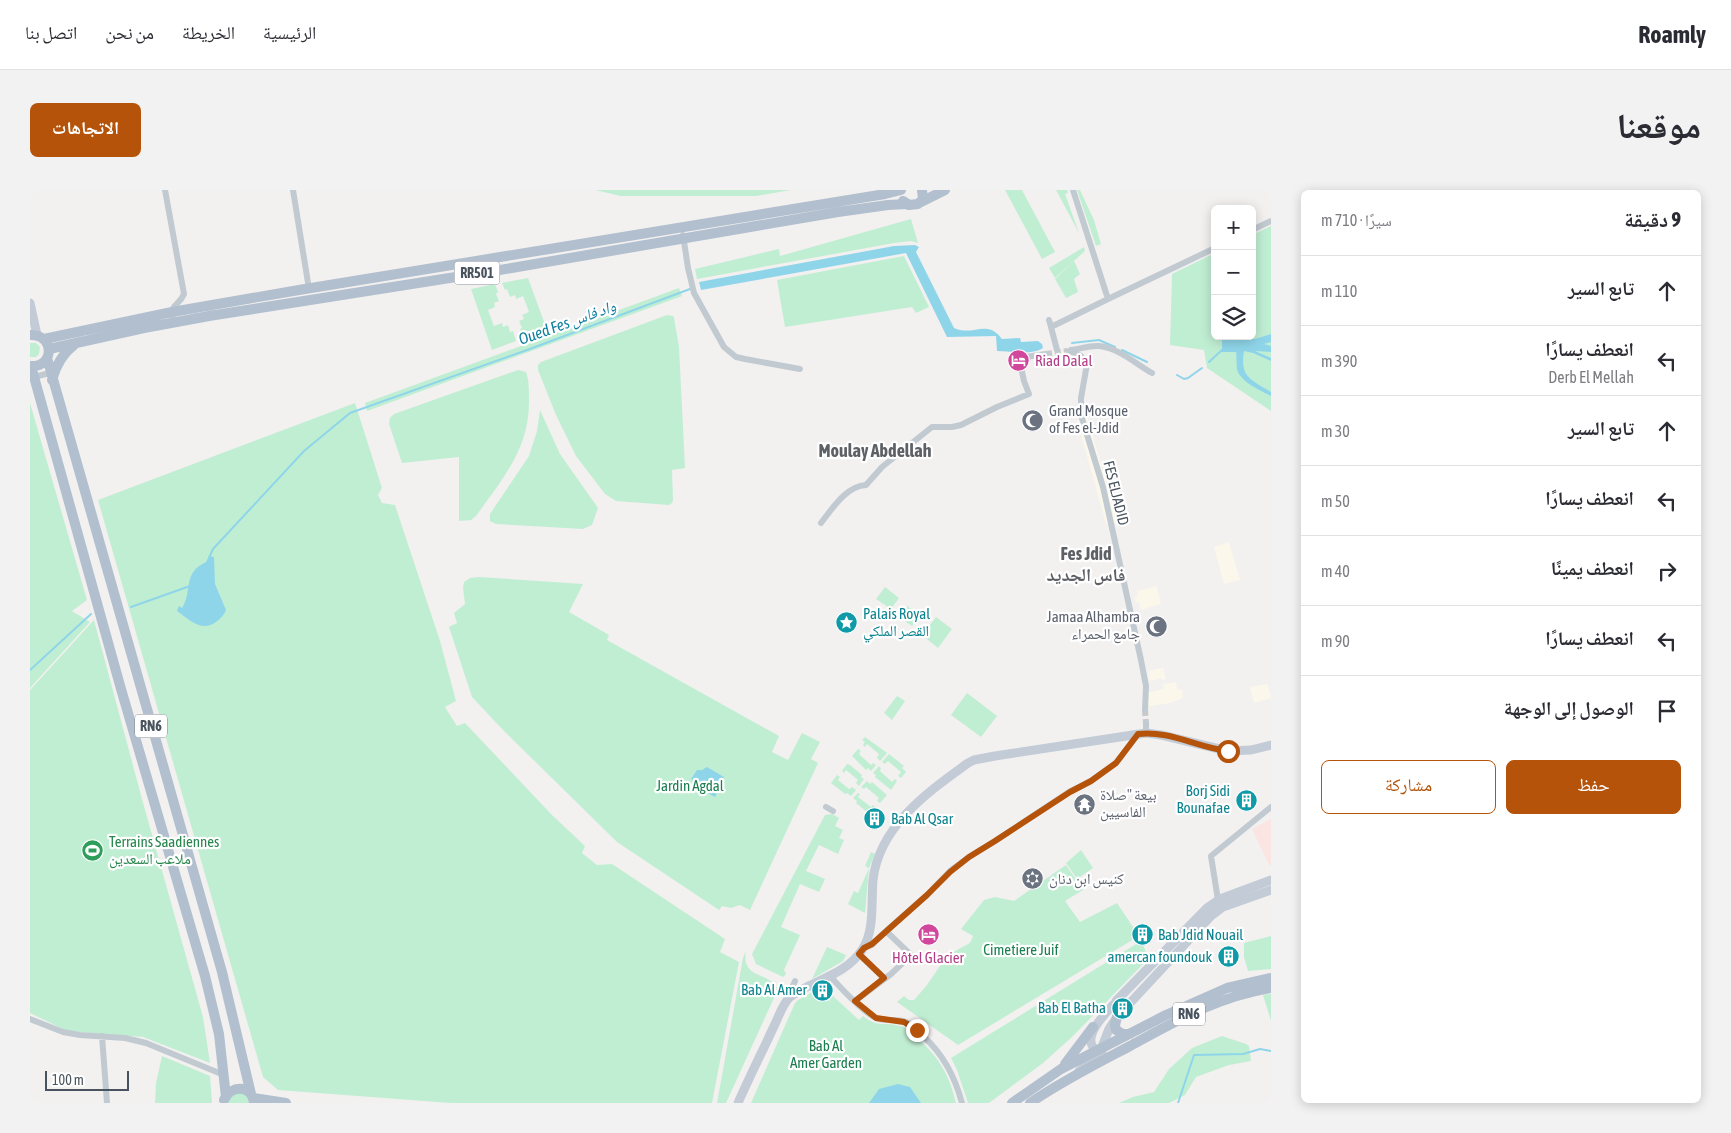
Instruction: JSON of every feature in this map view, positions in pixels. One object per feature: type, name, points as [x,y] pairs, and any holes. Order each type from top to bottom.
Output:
[{"type":"main road","name":"RR501","points":[[37,336],[60,335],[172,317],[301,301],[326,291],[482,261],[902,190],[902,198],[906,204]]},
{"type":"main road","points":[[921,202],[924,195],[922,190]]},
{"type":"main road","points":[[921,202],[945,190]]},
{"type":"main road","name":"RR501","points":[[48,354],[63,345],[172,317],[304,289],[326,291],[483,272],[872,207],[906,204],[912,206],[921,202]]},
{"type":"main road","name":"RN6","points":[[37,336],[48,354],[51,377],[217,954],[253,1098]]},
{"type":"main road","points":[[51,377],[66,350],[79,342]]},
{"type":"main road","name":"RN6","points":[[48,354],[40,365],[30,366],[205,976],[219,1034],[225,1100]]},
{"type":"main road","name":"RN6","points":[[1030,1103],[1075,1074],[1212,1004],[1271,978]]},
{"type":"main road","name":"RN6","points":[[1012,1103],[1061,1069],[1215,992],[1252,986],[1271,988]]},
{"type":"main road","points":[[1117,1017],[1116,1030],[1123,1034],[1130,1034]]},
{"type":"main road","points":[[1061,1069],[1093,1027]]},
{"type":"main road","name":"RN6","points":[[225,1100],[231,1090],[240,1088],[244,1089],[253,1098],[286,1103]]},
{"type":"street","points":[[165,190],[184,294],[173,307],[172,317]]},
{"type":"street","points":[[293,190],[304,289],[301,301]]},
{"type":"street","points":[[1073,190],[1108,299]]},
{"type":"street","points":[[1256,228],[1271,221]]},
{"type":"street","points":[[681,227],[694,293],[724,347],[736,357],[800,369]]},
{"type":"street","points":[[1052,327],[1211,250]]},
{"type":"street","points":[[482,261],[483,272]]},
{"type":"street","points":[[30,303],[37,336]]},
{"type":"street","points":[[1049,320],[1058,350]]},
{"type":"street","points":[[60,335],[63,345]]},
{"type":"street","name":"FES ELJADID","points":[[1145,710],[1146,686],[1141,660],[1103,487],[1081,414],[1081,398],[1087,364],[1081,356],[1069,351],[1102,346],[1128,357],[1152,373]]},
{"type":"street","points":[[820,523],[843,496],[858,485],[866,485],[877,471],[932,427],[961,425],[1029,394],[1019,358],[1046,354]]},
{"type":"street","points":[[34,377],[51,377]]},
{"type":"street","points":[[738,1103],[787,1000],[791,996],[850,964],[950,872],[969,857],[1070,792],[1091,781],[1116,763],[1143,730]]},
{"type":"street","points":[[862,952],[869,937],[875,868],[886,841],[906,813],[954,773],[974,760],[1143,730],[1228,751],[1251,750],[1271,745]]},
{"type":"street","points":[[826,807],[834,811]]},
{"type":"street","points":[[1218,900],[1211,856],[1271,807]]},
{"type":"street","points":[[1112,1055],[1092,1042],[1093,1027],[1115,1002],[1204,910],[1218,900],[1271,880]]},
{"type":"street","points":[[1075,1074],[1101,1048],[1117,1017],[1214,913],[1271,890]]},
{"type":"street","points":[[855,1001],[891,974],[911,955],[886,931]]},
{"type":"street","points":[[862,952],[884,978]]},
{"type":"street","points":[[830,976],[855,1001],[876,1018],[904,1022],[917,1030],[936,1048],[946,1062],[962,1103]]},
{"type":"street","points":[[791,990],[795,981]]},
{"type":"street","points":[[30,1019],[63,1032],[80,1036],[126,1038],[146,1042],[224,1075]]},
{"type":"street","points":[[102,1036],[107,1103]]},
{"type":"shaded area","points":[[1087,416],[1118,522],[1106,524],[1077,420]]},
{"type":"shaded area","points":[[1229,542],[1240,580],[1224,584],[1214,547]]},
{"type":"shaded area","points":[[1157,586],[1161,604],[1141,610],[1139,602],[1136,602],[1137,591]]},
{"type":"shaded area","points":[[1163,668],[1166,679],[1163,680],[1161,678],[1150,681],[1148,671]]},
{"type":"shaded area","points":[[1176,682],[1177,690],[1182,689],[1183,698],[1170,703],[1145,707],[1146,693],[1164,689],[1163,684]]},
{"type":"shaded area","points":[[1268,684],[1271,698],[1254,703],[1250,687]]},
{"type":"shaded area","points":[[1271,819],[1271,865],[1269,865],[1252,829]]},
{"type":"green space","points":[[595,190],[791,190],[756,196],[621,196]]},
{"type":"green space","points":[[1005,190],[1022,190],[1055,252],[1042,259]]},
{"type":"green space","points":[[1056,190],[1067,190],[1068,193],[1065,194],[1079,233]]},
{"type":"green space","points":[[1077,190],[1080,190],[1094,220],[1101,244],[1096,246]]},
{"type":"green space","points":[[911,219],[918,243],[911,241],[894,243],[697,279],[695,269],[779,249],[780,256]]},
{"type":"green space","points":[[1271,226],[1271,411],[1207,368],[1204,350],[1170,345],[1172,274],[1211,255],[1211,340],[1256,340],[1256,233]]},
{"type":"green space","points":[[1084,247],[1085,251],[1055,278],[1049,268]]},
{"type":"green space","points":[[904,256],[929,307],[916,313],[912,307],[785,327],[777,280]]},
{"type":"green space","points":[[1074,261],[1080,274],[1074,279],[1078,292],[1066,298],[1055,279]]},
{"type":"green space","points":[[528,278],[547,330],[523,338],[519,321],[524,319],[522,315],[529,312],[523,296],[516,299],[515,295],[510,297],[502,283]]},
{"type":"green space","points":[[495,284],[499,301],[494,303],[495,307],[488,310],[494,326],[502,323],[503,327],[508,325],[510,332],[513,331],[516,341],[492,350],[471,289]]},
{"type":"green space","points":[[679,288],[682,296],[367,411],[365,403]]},
{"type":"green space","points":[[667,315],[674,318],[679,347],[685,468],[672,470],[673,500],[669,505],[616,501],[605,494],[576,456],[556,415],[538,370],[538,365],[541,362]]},
{"type":"green space","points":[[30,343],[36,343],[40,347],[39,354],[36,357],[30,357]]},
{"type":"green space","points":[[518,370],[526,372],[529,392],[528,417],[520,448],[505,475],[476,516],[471,520],[459,521],[459,457],[402,463],[389,424],[390,418],[394,414]]},
{"type":"green space","points":[[30,403],[87,600],[72,611],[90,622],[30,688]]},
{"type":"green space","points":[[355,403],[382,488],[378,495],[382,503],[395,505],[440,641],[456,701],[445,707],[457,726],[465,723],[552,815],[585,846],[582,853],[597,865],[612,864],[725,939],[720,952],[739,962],[712,1103],[451,1103],[278,1090],[263,1077],[98,500]]},
{"type":"green space","points":[[540,410],[560,454],[598,508],[592,525],[583,529],[496,524],[490,521],[490,514],[529,456],[537,431]]},
{"type":"green space","name":"Jardin Agdal","points":[[470,578],[583,584],[569,612],[609,635],[607,640],[779,736],[772,752],[788,760],[802,733],[820,742],[811,759],[818,763],[750,910],[740,905],[731,908],[722,906],[719,910],[617,842],[472,697],[449,627],[457,623],[454,613],[465,604],[464,582]]},
{"type":"green space","points":[[885,587],[899,598],[891,609],[876,599]]},
{"type":"green space","points":[[907,606],[920,615],[912,626],[899,617]]},
{"type":"green space","points":[[936,617],[952,629],[938,648],[922,635]]},
{"type":"green space","name":"Terrains Saadiennes ملاعب السعدين","points":[[94,620],[203,1017],[210,1063],[143,1037],[67,1031],[30,1013],[30,690]]},
{"type":"green space","points":[[967,693],[997,716],[981,737],[951,715]]},
{"type":"green space","points":[[897,696],[905,701],[892,720],[884,713]]},
{"type":"green space","points":[[865,737],[887,753],[880,761],[877,758],[879,754],[867,744],[865,747],[863,745],[865,742],[862,740]]},
{"type":"green space","points":[[858,749],[861,751],[859,754],[871,765],[873,763],[876,765],[871,771],[868,768],[866,770],[852,756]]},
{"type":"green space","points":[[889,754],[904,766],[902,768],[906,772],[901,778],[898,776],[901,772],[888,761],[885,764],[882,762]]},
{"type":"green space","points":[[847,764],[862,775],[861,777],[864,779],[859,786],[856,783],[858,780],[846,770],[844,773],[842,771]]},
{"type":"green space","points":[[879,766],[881,768],[880,771],[892,782],[895,779],[897,781],[891,790],[875,777],[876,775],[873,773]]},
{"type":"green space","points":[[837,775],[840,777],[838,780],[849,789],[852,787],[856,790],[851,796],[847,793],[845,794],[831,783]]},
{"type":"green space","points":[[867,781],[870,784],[872,782],[887,795],[880,803],[877,801],[879,798],[866,787],[864,789],[861,787]]},
{"type":"green space","points":[[858,793],[860,794],[858,797],[871,807],[873,805],[875,807],[871,812],[868,810],[867,812],[856,803],[857,801],[853,798]]},
{"type":"green space","points":[[832,814],[839,818],[835,826],[843,830],[839,838],[844,840],[838,854],[819,845],[806,871],[825,879],[819,892],[800,884],[781,927],[800,935],[784,970],[786,974],[783,977],[756,964],[752,954],[825,815]]},
{"type":"green space","points":[[1081,850],[1093,868],[1077,879],[1066,863]]},
{"type":"green space","points":[[871,852],[875,854],[869,868],[865,866]]},
{"type":"green space","name":"Cimetiere Juif","points":[[1066,865],[1083,890],[1065,901],[1080,922],[1117,903],[1139,936],[958,1045],[897,1002],[904,996],[909,1000],[914,1000],[944,960],[955,951],[970,943],[973,936],[961,929],[984,900],[995,897],[1014,901]]},
{"type":"green space","points":[[869,868],[865,913],[848,904],[854,891],[858,893]]},
{"type":"green space","points":[[1271,936],[1271,969],[1248,971],[1244,957],[1244,943]]},
{"type":"green space","points":[[1141,941],[1149,958],[1072,1037],[1043,1063],[989,1103],[968,1103],[951,1058]]},
{"type":"green space","points":[[827,947],[846,955],[843,961],[812,979]]},
{"type":"green space","points":[[746,951],[748,967],[774,983],[778,989],[726,1103],[717,1103],[743,958]]},
{"type":"green space","name":"Bab Al Amer Garden","points":[[816,990],[829,1001],[833,996],[859,1020],[863,1016],[874,1022],[894,1025],[909,1030],[937,1059],[950,1083],[956,1103],[751,1103],[795,1003]]},
{"type":"green space","points":[[1271,994],[1271,1021],[1263,995]]},
{"type":"green space","points":[[1222,1036],[1249,1046],[1251,1061],[1229,1065],[1196,1077],[1185,1095],[1169,1103],[1119,1103],[1133,1097],[1154,1092],[1169,1069],[1192,1048]]},
{"type":"green space","points":[[162,1056],[210,1076],[212,1103],[155,1103],[156,1083]]},
{"type":"green space","points":[[234,1092],[247,1095],[249,1103],[228,1103]]},
{"type":"water","points":[[915,245],[919,247],[916,252],[954,328],[967,331],[991,330],[1002,339],[1020,338],[1021,342],[1038,341],[1042,344],[1043,348],[1032,352],[997,351],[996,336],[947,337],[906,253],[701,290],[699,282],[894,246]]},
{"type":"water","points":[[1271,334],[1271,342],[1264,344],[1271,346],[1271,352],[1255,351],[1271,358],[1271,361],[1244,351],[1245,372],[1257,384],[1271,392],[1271,396],[1242,378],[1237,369],[1236,352],[1222,352],[1222,340],[1256,339]]},
{"type":"water","points":[[209,556],[214,557],[215,584],[226,610],[216,622],[206,626],[195,624],[177,611],[179,606],[182,608],[185,602],[194,571],[206,562]]},
{"type":"water","points":[[707,767],[724,777],[715,797],[704,791],[691,779],[697,770]]},
{"type":"water","points":[[898,1084],[910,1087],[921,1103],[869,1103],[879,1089]]},
{"type":"waterway","name":"Oued Fes واد فاس","points":[[209,558],[213,549],[304,451],[350,413],[690,289]]},
{"type":"waterway","name":"Oued Fes واد فاس","points":[[1072,343],[1099,340],[1115,347]]},
{"type":"waterway","points":[[1209,362],[1223,349]]},
{"type":"waterway","name":"Oued Fes واد فاس","points":[[1122,350],[1147,362]]},
{"type":"waterway","name":"Oued Fes واد فاس","points":[[1177,375],[1184,379],[1188,378],[1202,368]]},
{"type":"waterway","name":"Oued Fes واد فاس","points":[[131,607],[190,586]]},
{"type":"waterway","name":"Oued Fes واد فاس","points":[[30,670],[91,614]]},
{"type":"waterway","points":[[1178,1103],[1194,1055],[1243,1054],[1260,1049],[1271,1051]]},
{"type":"tunnel","points":[[1046,354],[1068,351]]},
{"type":"tunnel","points":[[1145,710],[1146,724]]},
{"type":"place","name":"Riad Dalal","points":[[1019,361]]},
{"type":"place","name":"Grand Mosque of Fes el-Jdid","points":[[1033,420]]},
{"type":"place","name":"Palais Royal القصر الملكي","points":[[847,623]]},
{"type":"place","name":"Jamaa Alhambra جامع الحمراء","points":[[1156,626]]},
{"type":"place","name":"Borj Sidi Bounafae","points":[[1246,800]]},
{"type":"place","name":"بيعة \"صلاة الفاسيين","points":[[1084,804]]},
{"type":"place","name":"Bab Al Qsar","points":[[875,819]]},
{"type":"place","name":"Terrains Saadiennes ملاعب السعدين","points":[[93,851]]},
{"type":"place","name":"كنيس ابن دنان","points":[[1033,879]]},
{"type":"place","name":"Hôtel Glacier","points":[[928,935]]},
{"type":"place","name":"Bab Jdid Nouail","points":[[1142,935]]},
{"type":"place","name":"amercan foundouk","points":[[1228,957]]},
{"type":"place","name":"Bab Al Amer","points":[[823,990]]},
{"type":"place","name":"Bab El Batha","points":[[1122,1008]]},
{"type":"district","name":"Moulay Abdellah","points":[[875,451]]},
{"type":"district","name":"Fes Jdid فاس الجديد","points":[[1086,564]]},
{"type":"route","points":[[917,1030],[908,1023],[898,1020],[880,1020],[855,1001],[884,978],[859,954],[864,948],[872,944],[950,872],[969,857],[1070,792],[1091,781],[1116,763],[1138,734],[1161,735],[1228,751]]}]
